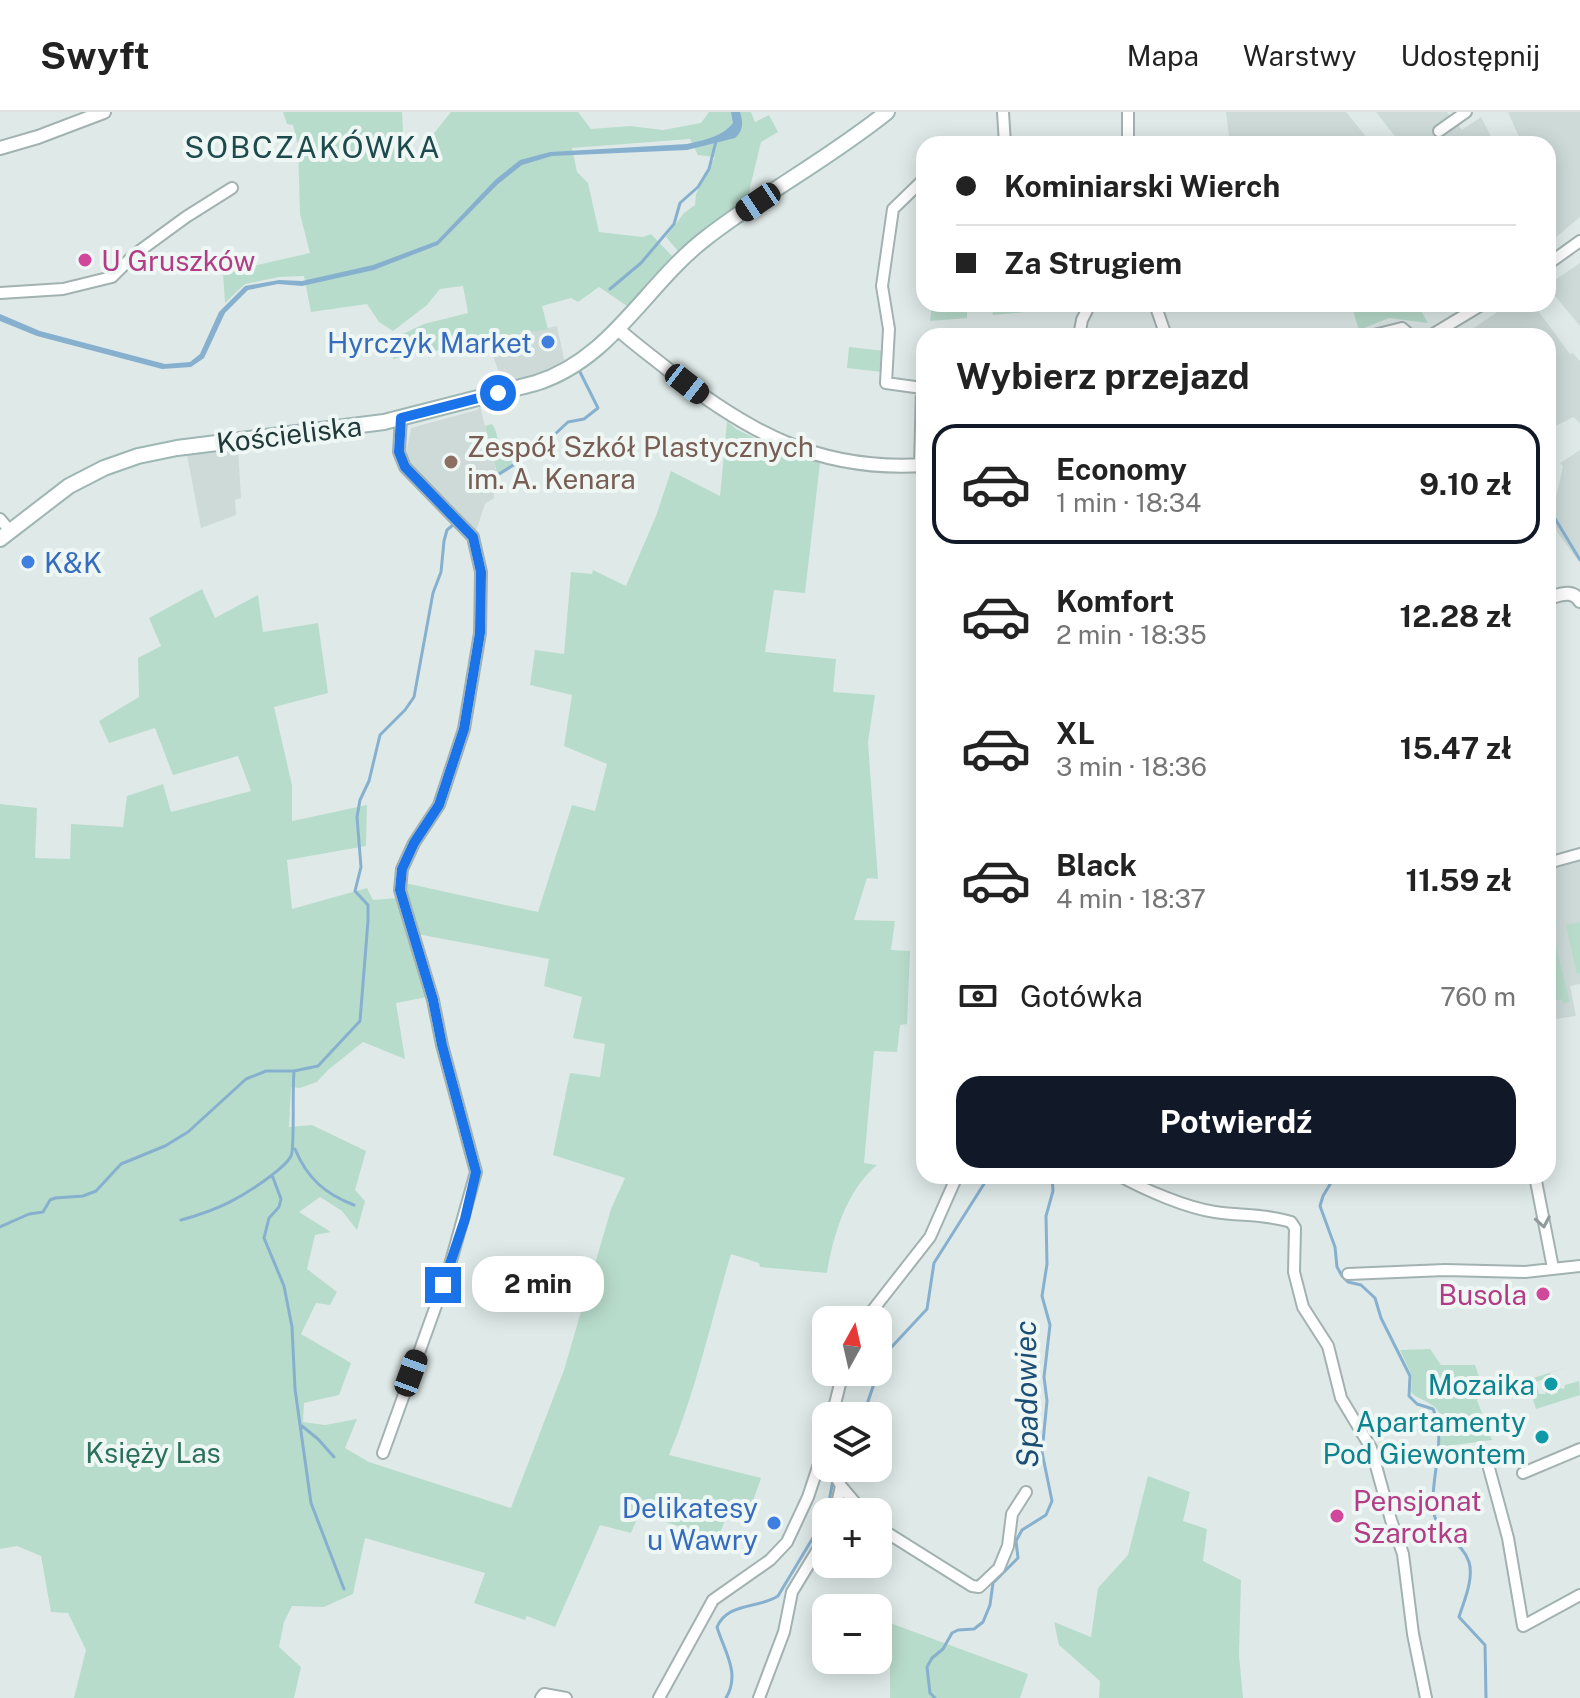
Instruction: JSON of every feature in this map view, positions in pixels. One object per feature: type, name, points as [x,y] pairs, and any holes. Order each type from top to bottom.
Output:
[{"type":"main road","name":"Kościeliska","points":[[3,530],[79,480],[138,456],[401,418],[550,378],[585,359],[618,329],[667,272],[706,237],[863,132],[887,112]]},
{"type":"street","points":[[0,148],[104,112]]},
{"type":"street","points":[[1003,112],[1004,136]]},
{"type":"street","points":[[1128,112],[1128,136]]},
{"type":"street","points":[[1439,131],[1466,112]]},
{"type":"street","points":[[916,187],[893,209],[882,286],[889,329],[886,383],[916,387]]},
{"type":"street","points":[[0,293],[63,289],[112,277],[134,255],[232,188]]},
{"type":"street","points":[[1556,258],[1580,241]]},
{"type":"street","points":[[1445,328],[1470,312]]},
{"type":"street","points":[[618,329],[716,407],[772,438],[846,461],[916,465]]},
{"type":"street","points":[[383,1453],[448,1272],[476,1172],[433,1000],[400,890],[402,869],[414,843],[439,805],[455,762],[471,698],[480,633],[481,572],[473,537],[405,467],[399,452],[401,418]]},
{"type":"street","points":[[1556,596],[1564,594],[1578,598]]},
{"type":"street","points":[[1556,861],[1580,854]]},
{"type":"street","points":[[876,1306],[935,1229],[954,1184]]},
{"type":"street","points":[[1138,1184],[1190,1207],[1281,1219],[1291,1222],[1295,1228],[1294,1272],[1303,1307],[1328,1346],[1341,1398],[1371,1448],[1403,1554],[1413,1634],[1426,1698]]},
{"type":"street","points":[[1537,1184],[1553,1268]]},
{"type":"street","points":[[1348,1274],[1445,1270],[1525,1272],[1580,1266]]},
{"type":"street","points":[[1523,1473],[1580,1449]]},
{"type":"street","points":[[1486,1457],[1508,1538],[1523,1626],[1580,1595]]},
{"type":"street","points":[[659,1698],[713,1600],[770,1560],[787,1542],[802,1512],[823,1482]]},
{"type":"street","points":[[892,1536],[972,1586],[979,1587],[999,1568],[1008,1546],[1012,1514],[1026,1492]]},
{"type":"street","points":[[759,1698],[784,1632],[792,1592],[812,1559]]},
{"type":"street","points":[[541,1698],[544,1694],[566,1698]]},
{"type":"shaded area","points":[[1226,112],[1346,112],[1366,136],[1229,136]]},
{"type":"shaded area","points":[[1376,112],[1447,112],[1462,130],[1481,117],[1491,136],[1395,136]]},
{"type":"shaded area","points":[[1508,112],[1580,112],[1580,217],[1556,237],[1556,136],[1518,136]]},
{"type":"shaded area","points":[[1580,263],[1580,326],[1556,297],[1556,279]]},
{"type":"shaded area","points":[[1497,312],[1539,312],[1551,328],[1474,328]]},
{"type":"shaded area","points":[[557,326],[565,363],[547,372],[503,384],[488,342]]},
{"type":"shaded area","points":[[1556,335],[1570,354],[1573,353],[1580,361],[1580,423],[1573,417],[1556,426]]},
{"type":"shaded area","name":"Zespół Szkół Plastycznych im. A. Kenara","points":[[480,406],[498,479],[494,485],[494,498],[485,504],[476,531],[411,470],[406,455],[411,428],[477,410]]},
{"type":"shaded area","points":[[238,448],[241,498],[235,500],[236,515],[201,528],[187,455]]},
{"type":"shaded area","points":[[1580,450],[1580,557],[1577,559],[1556,529],[1556,498],[1563,466],[1560,463]]},
{"type":"shaded area","points":[[1580,857],[1580,984],[1570,986],[1576,1016],[1556,1019],[1556,864]]},
{"type":"green space","points":[[283,112],[402,112],[404,152],[414,158],[451,112],[578,112],[591,129],[630,126],[663,130],[701,123],[709,112],[751,112],[755,122],[769,115],[778,132],[761,142],[747,200],[698,233],[678,251],[666,237],[684,213],[695,205],[696,194],[715,157],[698,155],[690,139],[572,148],[577,172],[588,183],[599,232],[643,237],[651,234],[672,256],[627,306],[599,287],[578,302],[571,298],[542,306],[548,329],[393,359],[392,339],[424,324],[468,313],[463,286],[440,289],[427,305],[393,331],[379,322],[367,304],[311,312],[304,276],[245,284],[225,303],[223,273],[310,253],[300,214],[298,145],[293,125],[287,124]]},
{"type":"green space","points":[[931,312],[967,312],[967,318],[930,321]]},
{"type":"green space","points":[[993,312],[1026,312],[993,315]]},
{"type":"green space","points":[[1353,312],[1422,312],[1428,323],[1389,318],[1358,328]]},
{"type":"green space","points":[[849,347],[885,351],[882,372],[847,368]]},
{"type":"green space","name":"Księży Las","points":[[727,421],[736,429],[767,444],[820,463],[805,593],[774,590],[765,652],[836,659],[833,692],[875,695],[868,742],[878,879],[867,878],[854,920],[895,921],[891,950],[910,951],[907,1024],[900,1025],[897,1052],[874,1051],[864,1163],[877,1165],[857,1187],[843,1214],[827,1273],[760,1267],[759,1263],[731,1254],[695,1381],[669,1455],[761,1478],[752,1504],[734,1498],[718,1538],[639,1514],[631,1533],[600,1525],[555,1627],[527,1616],[525,1620],[474,1603],[485,1573],[365,1538],[353,1594],[324,1607],[292,1606],[284,1622],[279,1647],[301,1667],[294,1698],[74,1698],[86,1650],[68,1613],[51,1612],[41,1556],[17,1546],[0,1549],[0,804],[37,808],[35,858],[70,859],[71,824],[123,827],[127,796],[163,784],[171,812],[251,791],[238,756],[173,775],[155,728],[109,743],[99,721],[139,697],[138,658],[161,646],[149,618],[202,589],[215,618],[258,595],[263,632],[318,623],[328,693],[274,707],[292,785],[292,821],[367,805],[366,846],[287,860],[292,909],[367,888],[373,900],[397,898],[427,997],[396,1003],[405,1059],[363,1042],[317,1082],[300,1088],[291,1087],[289,1127],[312,1125],[366,1151],[355,1190],[365,1201],[357,1230],[342,1211],[320,1197],[299,1212],[331,1232],[315,1235],[307,1269],[337,1292],[330,1305],[316,1303],[301,1334],[351,1363],[339,1395],[304,1403],[303,1422],[325,1425],[357,1419],[345,1448],[369,1462],[511,1508],[564,1370],[611,1209],[625,1178],[553,1155],[570,1073],[600,1077],[605,1044],[573,1038],[582,997],[544,986],[549,959],[417,934],[409,913],[405,883],[538,912],[572,805],[595,811],[607,764],[564,746],[572,695],[530,685],[535,650],[564,654],[571,572],[592,574],[593,570],[626,586],[656,516],[671,471],[720,496]]},
{"type":"green space","points":[[492,424],[502,459],[529,456],[498,477],[485,426]]},
{"type":"green space","points":[[1580,922],[1580,973],[1577,974],[1566,925]]},
{"type":"green space","points":[[1556,948],[1570,1002],[1563,1003],[1561,999],[1556,1000]]},
{"type":"green space","points":[[1430,1349],[1441,1365],[1475,1365],[1485,1393],[1477,1400],[1492,1440],[1439,1447],[1441,1417],[1435,1407],[1411,1392],[1412,1376],[1400,1350]]},
{"type":"green space","points":[[1574,1365],[1550,1373],[1551,1376],[1536,1382],[1539,1394],[1546,1394],[1547,1391],[1551,1395],[1557,1393],[1559,1388],[1564,1389],[1565,1385],[1579,1381],[1580,1395],[1536,1409],[1527,1380]]},
{"type":"green space","points":[[1148,1476],[1190,1492],[1183,1521],[1207,1529],[1203,1561],[1241,1580],[1239,1655],[1243,1698],[1099,1698],[1100,1681],[1059,1645],[1054,1622],[1091,1637],[1098,1588],[1128,1555]]},
{"type":"green space","points":[[892,1624],[1028,1674],[1020,1698],[890,1698]]},
{"type":"water","points":[[731,112],[740,112],[742,119],[741,129],[735,138],[687,150],[552,156],[522,165],[498,184],[438,245],[374,270],[302,286],[278,284],[248,290],[225,313],[204,358],[191,367],[162,369],[37,336],[0,321],[0,314],[40,331],[165,364],[190,362],[200,354],[219,312],[245,286],[279,280],[302,281],[373,265],[437,241],[495,180],[520,160],[550,152],[687,144],[724,132],[733,123]]},
{"type":"waterway","points":[[610,289],[641,263],[674,224],[680,203],[698,187],[709,169],[716,141]]},
{"type":"waterway","points":[[499,474],[539,449],[568,422],[584,419],[598,408],[580,372]]},
{"type":"waterway","points":[[1556,520],[1580,560]]},
{"type":"waterway","points":[[0,1227],[29,1214],[43,1212],[50,1200],[55,1198],[83,1196],[96,1191],[121,1164],[165,1146],[188,1132],[246,1079],[266,1071],[294,1071],[318,1066],[360,1021],[368,921],[368,905],[355,891],[361,867],[357,817],[360,800],[369,781],[380,735],[414,697],[433,593],[441,572],[444,541],[447,530],[453,525]]},
{"type":"waterway","points":[[294,1073],[292,1151],[287,1162],[272,1175],[281,1199],[279,1207],[269,1218],[264,1238],[284,1286],[292,1327],[295,1389],[311,1503],[344,1589]]},
{"type":"waterway","points":[[295,1149],[318,1184],[354,1205]]},
{"type":"waterway","points":[[181,1220],[229,1202],[272,1175]]},
{"type":"waterway","points":[[892,1347],[927,1309],[934,1263],[984,1184]]},
{"type":"waterway","name":"Spadowiec","points":[[935,1698],[930,1693],[927,1667],[932,1658],[943,1649],[952,1633],[974,1629],[983,1622],[990,1605],[993,1583],[1018,1558],[1016,1541],[1022,1530],[1046,1515],[1052,1501],[1042,1452],[1047,1401],[1044,1377],[1050,1325],[1042,1296],[1047,1264],[1046,1216],[1053,1184]]},
{"type":"waterway","points":[[1330,1184],[1320,1206],[1335,1247],[1337,1267],[1348,1282],[1361,1285],[1375,1298],[1381,1318],[1410,1376],[1409,1396],[1417,1404],[1433,1409],[1437,1420],[1439,1444],[1433,1507],[1438,1525],[1469,1562],[1469,1583],[1459,1617],[1485,1645],[1486,1698]]},
{"type":"waterway","points":[[868,1402],[873,1386]]},
{"type":"waterway","points":[[302,1426],[334,1457]]},
{"type":"waterway","points":[[830,1498],[833,1482]]},
{"type":"waterway","points":[[726,1698],[732,1671],[717,1627],[728,1613],[778,1596],[812,1539]]},
{"type":"place","name":"U Gruszków","points":[[85,260]]},
{"type":"place","name":"Hyrczyk Market","points":[[548,342]]},
{"type":"place","name":"Zespół Szkół Plastycznych im. A. Kenara","points":[[451,462]]},
{"type":"place","name":"K&K","points":[[28,562]]},
{"type":"place","name":"Busola","points":[[1543,1294]]},
{"type":"place","name":"Mozaika","points":[[1551,1384]]},
{"type":"place","name":"Apartamenty Pod Giewontem","points":[[1542,1437]]},
{"type":"place","name":"Pensjonat Szarotka","points":[[1337,1516]]},
{"type":"place","name":"Delikatesy u Wawry","points":[[774,1523]]},
{"type":"district","name":"SOBCZAKÓWKA","points":[[313,147]]},
{"type":"route","points":[[443,1285],[465,1219],[476,1172],[433,1000],[400,890],[402,869],[414,843],[439,805],[464,729],[480,633],[481,572],[473,537],[405,467],[399,452],[401,418],[498,393]]}]
